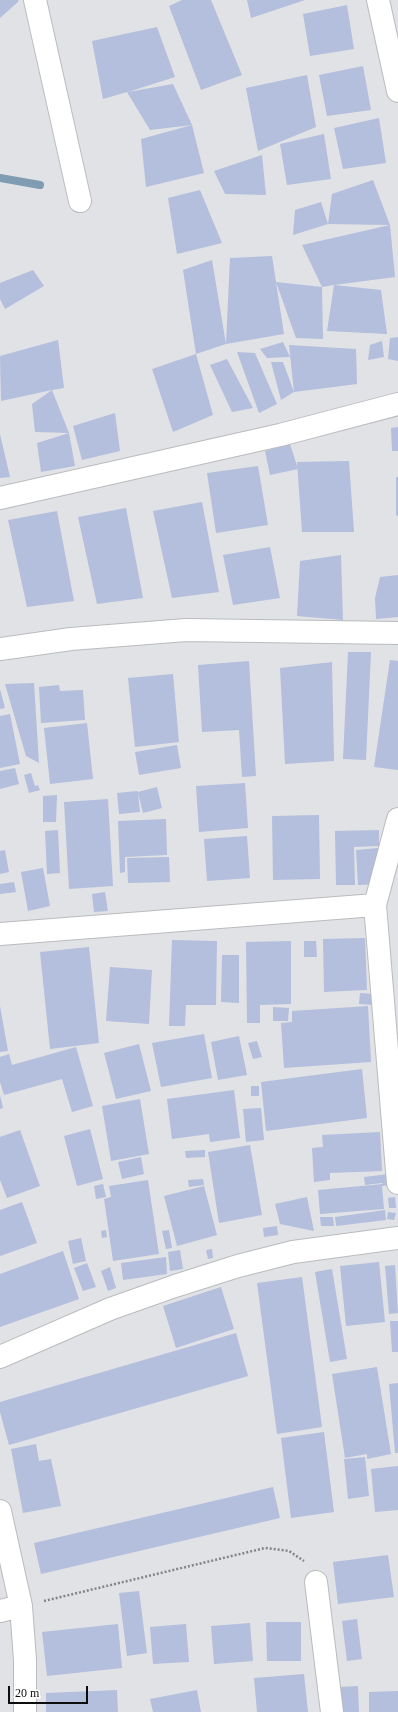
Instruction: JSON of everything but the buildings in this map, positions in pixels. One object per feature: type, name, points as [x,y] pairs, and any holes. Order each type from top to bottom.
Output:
[{"type":"street","points":[[35,0],[80,201]]},
{"type":"street","points":[[378,0],[398,91]]},
{"type":"street","points":[[0,498],[280,435],[398,404]]},
{"type":"street","points":[[0,649],[71,639],[186,630],[398,633]]},
{"type":"street","points":[[398,820],[375,904],[398,1183]]},
{"type":"street","points":[[0,934],[375,904]]},
{"type":"street","points":[[0,1357],[110,1309],[238,1266],[293,1252],[398,1238]]},
{"type":"street","points":[[0,1511],[21,1606],[25,1660],[25,1712]]},
{"type":"street","points":[[316,1582],[332,1712]]},
{"type":"street","points":[[0,1611],[21,1606]]},
{"type":"path","points":[[21,1606],[265,1548],[289,1551],[305,1562],[316,1582]]},
{"type":"waterway","points":[[0,178],[40,185]]}]
